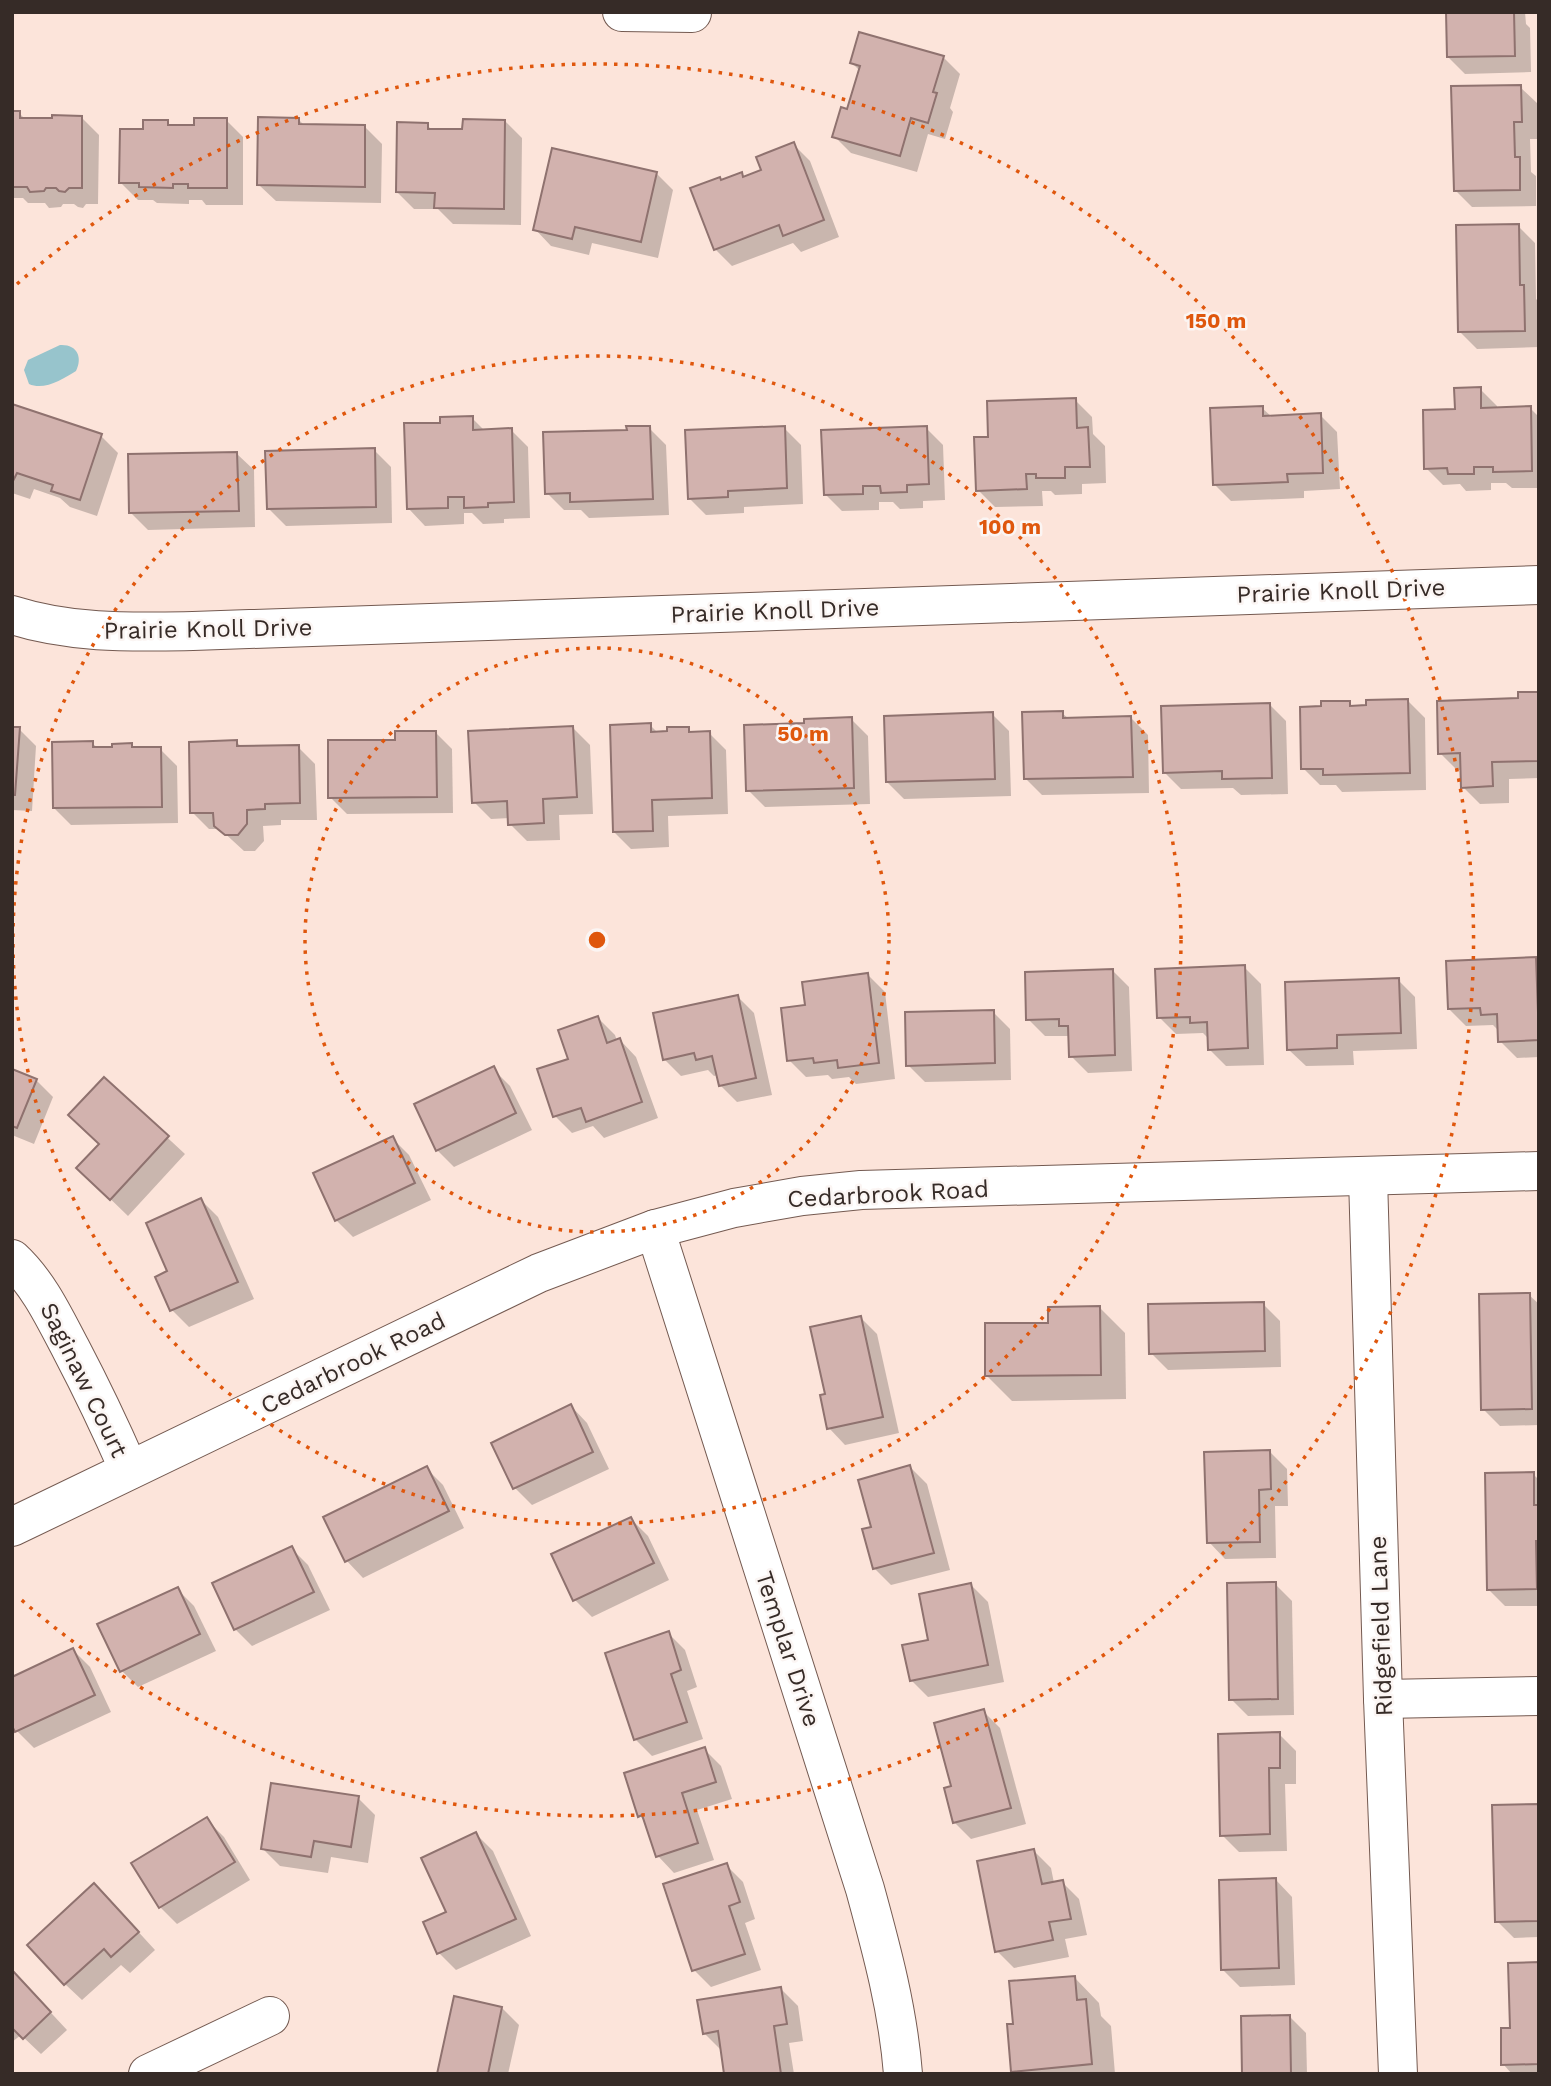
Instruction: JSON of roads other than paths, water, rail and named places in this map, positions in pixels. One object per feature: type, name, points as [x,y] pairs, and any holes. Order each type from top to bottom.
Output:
[{"type":"street","points":[[622,12],[692,13]]},
{"type":"street","name":"Prairie Knoll Drive","points":[[12,615],[31,621],[102,632],[193,631],[1539,584]]},
{"type":"street","name":"Cedarbrook Road","points":[[12,1527],[539,1273],[654,1229],[734,1208],[802,1196],[861,1190],[1539,1171]]},
{"type":"street","name":"Ridgefield Lane","points":[[1368,1177],[1383,1699],[1398,2074]]},
{"type":"street","name":"Templar Drive","points":[[654,1229],[865,1889],[890,1982],[901,2048],[902,2074]]},
{"type":"street","name":"Saginaw Court","points":[[12,1259],[25,1271],[43,1296],[102,1409],[129,1471]]},
{"type":"street","points":[[1383,1699],[1539,1696]]},
{"type":"street","points":[[148,2074],[270,2017]]},
{"type":"water","points":[[60,345],[71,347],[77,352],[79,361],[76,371],[47,385],[29,384],[24,370],[28,360]]}]
